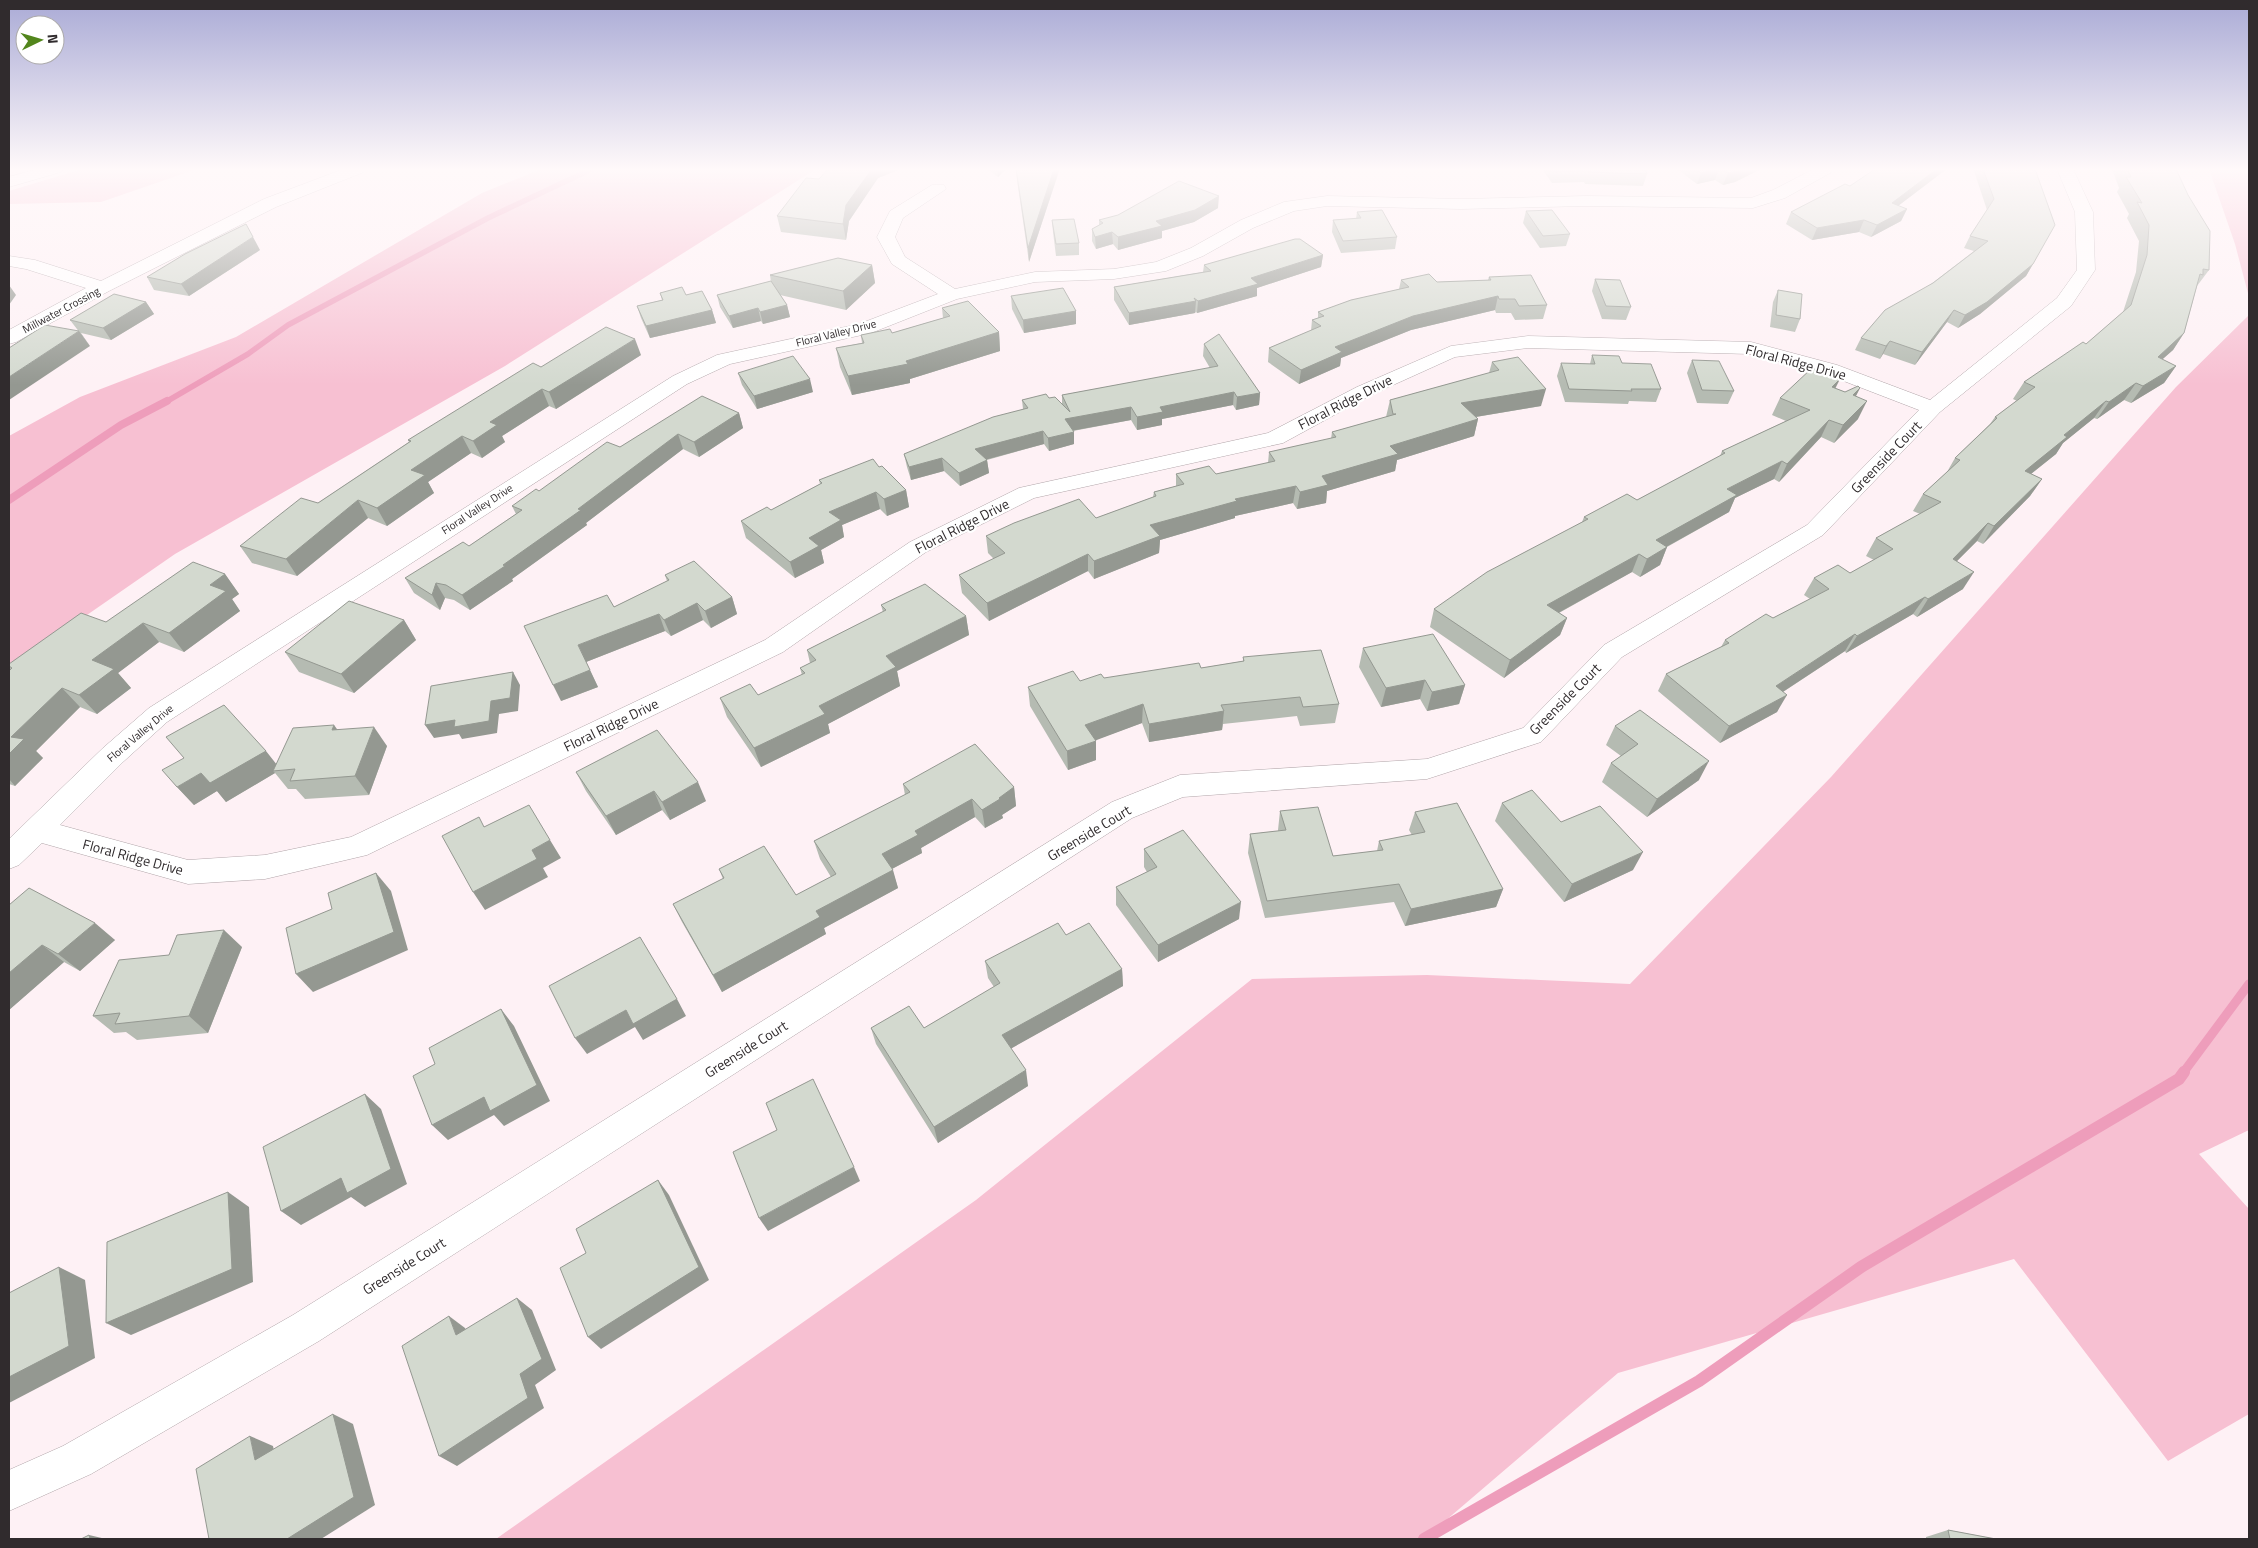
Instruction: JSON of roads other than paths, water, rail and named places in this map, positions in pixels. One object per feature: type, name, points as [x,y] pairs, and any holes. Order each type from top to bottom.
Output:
[{"type":"street","name":"Millwater Crossing","points":[[9,338],[102,287],[194,241]]},
{"type":"street","points":[[888,241],[898,260],[952,295]]},
{"type":"street","name":"Floral Valley Drive","points":[[9,858],[113,755],[158,715],[680,380],[724,359],[864,329],[952,295],[1035,277],[1114,274],[1160,267],[1197,252],[1216,241]]},
{"type":"street","name":"Greenside Court","points":[[9,1491],[77,1460],[306,1328],[1122,810],[1180,786],[1427,769],[1532,735],[1613,651],[1815,530],[1933,408],[2064,302],[2086,270],[2085,241]]},
{"type":"street","points":[[9,261],[29,264],[102,287]]},
{"type":"street","name":"Floral Ridge Drive","points":[[36,830],[188,872],[266,867],[357,846],[774,646],[918,547],[1028,493],[1275,438],[1364,391],[1451,352],[1528,342],[1750,348],[1830,369],[1933,408]]},
{"type":"waterway","points":[[164,403],[248,354],[288,325],[445,241]]},
{"type":"waterway","points":[[9,500],[121,425],[167,401]]},
{"type":"waterway","points":[[2183,1073],[2249,984]]},
{"type":"waterway","points":[[1424,1539],[1699,1381],[1861,1267],[2179,1079],[2184,1072]]}]
